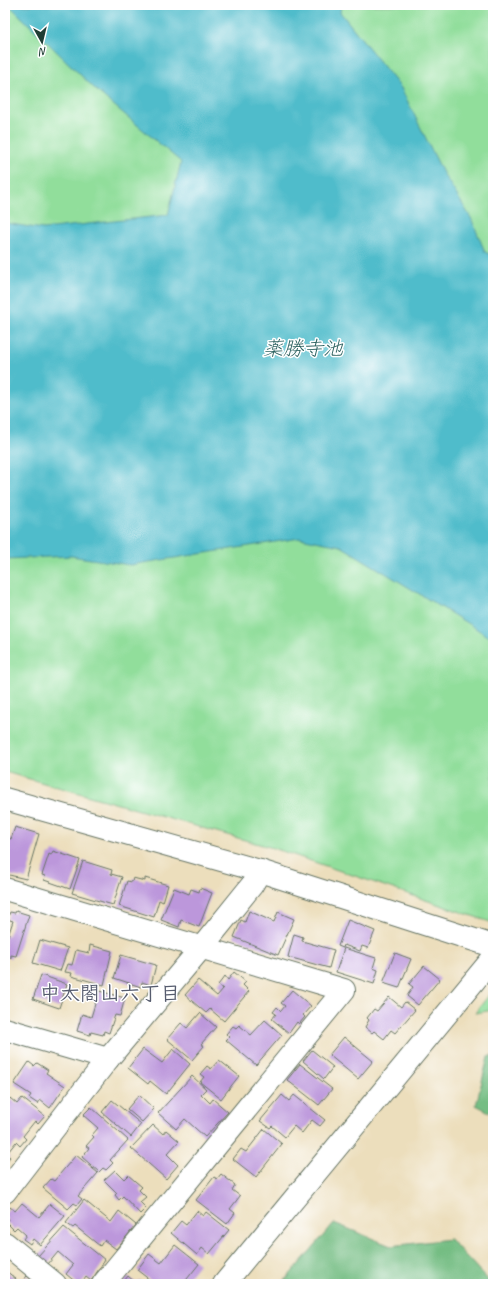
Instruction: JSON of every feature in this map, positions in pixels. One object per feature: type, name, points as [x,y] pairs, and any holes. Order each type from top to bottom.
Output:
[{"type":"street","points":[[5,799],[260,872],[493,946]]},
{"type":"street","points":[[5,1192],[108,1059],[202,947],[252,885],[260,872]]},
{"type":"street","points":[[5,889],[164,938],[202,947],[344,990],[103,1284]]},
{"type":"street","points":[[224,1284],[493,958]]},
{"type":"street","points":[[5,1029],[108,1059]]},
{"type":"street","points":[[5,1242],[55,1284]]},
{"type":"green space","points":[[5,5],[493,5],[493,923],[273,848],[5,772]]},
{"type":"green space","points":[[493,990],[493,1010],[475,1013]]},
{"type":"green space","points":[[493,1055],[493,1114],[476,1105],[488,1057]]},
{"type":"green space","points":[[334,1223],[391,1246],[450,1239],[492,1284],[282,1284]]},
{"type":"water","name":"薬勝寺池","points":[[9,5],[341,5],[340,12],[401,88],[443,173],[471,218],[485,252],[493,256],[493,639],[341,546],[300,538],[130,565],[71,556],[5,559],[5,223],[43,229],[168,215],[181,162],[97,91]]},
{"type":"building","points":[[15,827],[39,834],[26,879],[5,874],[5,849],[8,838],[11,839]]},
{"type":"building","points":[[53,851],[80,860],[70,889],[44,880],[45,876],[42,875],[49,854],[51,855]]},
{"type":"building","points":[[83,861],[112,870],[111,874],[122,877],[113,905],[72,893]]},
{"type":"building","points":[[133,878],[145,881],[145,878],[168,885],[163,902],[159,900],[154,917],[119,906],[127,881],[132,882]]},
{"type":"building","points":[[174,888],[189,894],[191,889],[199,892],[200,888],[212,893],[199,927],[181,920],[179,927],[161,920]]},
{"type":"building","points":[[16,911],[29,915],[16,956],[11,955],[11,958],[5,957],[5,935],[8,936],[13,921],[7,919],[10,912],[15,913]]},
{"type":"building","points":[[249,911],[274,922],[278,912],[294,919],[278,955],[234,937],[241,920],[245,922]]},
{"type":"building","points":[[348,920],[375,931],[368,948],[362,946],[360,951],[344,945],[343,948],[338,946]]},
{"type":"building","points":[[294,934],[303,937],[302,941],[334,950],[329,968],[288,957]]},
{"type":"building","points":[[40,940],[68,948],[60,971],[33,963]]},
{"type":"building","points":[[90,945],[112,951],[104,985],[71,976],[72,973],[65,972],[68,964],[72,965],[76,950],[89,953]]},
{"type":"building","points":[[344,948],[376,958],[373,968],[378,970],[374,984],[336,972]]},
{"type":"building","points":[[395,953],[411,959],[399,988],[383,983]]},
{"type":"building","points":[[121,955],[156,965],[151,985],[142,982],[141,987],[114,978]]},
{"type":"building","points":[[424,966],[440,979],[418,1005],[407,996],[413,987],[409,984]]},
{"type":"building","points":[[234,972],[246,982],[243,985],[249,991],[224,1021],[210,1009],[206,1013],[185,995],[198,980],[217,996],[223,989],[218,985],[225,976],[228,980]]},
{"type":"building","points":[[41,975],[67,984],[59,1008],[33,999]]},
{"type":"building","points":[[292,990],[311,1006],[303,1015],[305,1017],[299,1024],[297,1022],[289,1033],[272,1019],[276,1014],[273,1012],[277,1007],[281,1011],[285,1006],[281,1003]]},
{"type":"building","points":[[99,991],[125,998],[120,1016],[115,1015],[109,1033],[104,1031],[103,1035],[91,1032],[90,1035],[77,1031],[82,1014],[91,1017]]},
{"type":"building","points":[[389,997],[401,1007],[405,1002],[415,1010],[395,1033],[391,1030],[384,1039],[374,1031],[372,1033],[365,1027],[369,1020],[367,1018],[374,1009],[377,1011]]},
{"type":"building","points":[[200,1013],[216,1027],[201,1044],[204,1046],[192,1060],[167,1039],[181,1023],[187,1028]]},
{"type":"building","points":[[265,1020],[282,1035],[256,1065],[226,1040],[229,1037],[226,1034],[233,1026],[236,1028],[239,1025],[251,1035]]},
{"type":"building","points":[[344,1037],[373,1061],[358,1079],[329,1055]]},
{"type":"building","points":[[143,1049],[162,1063],[173,1049],[190,1064],[166,1094],[150,1081],[148,1084],[128,1068]]},
{"type":"building","points":[[312,1050],[333,1067],[324,1079],[303,1061]]},
{"type":"building","points":[[219,1060],[239,1076],[221,1099],[200,1082],[204,1077],[200,1074],[207,1066],[211,1069]]},
{"type":"building","points":[[29,1062],[34,1066],[37,1063],[48,1070],[46,1073],[65,1086],[50,1108],[40,1100],[38,1104],[29,1098],[31,1095],[14,1084]]},
{"type":"building","points":[[300,1064],[332,1089],[319,1105],[287,1080]]},
{"type":"building","points":[[5,1069],[9,1070],[6,1086],[5,1086]]},
{"type":"building","points":[[192,1076],[206,1089],[201,1094],[210,1103],[213,1099],[228,1112],[205,1137],[185,1119],[176,1129],[158,1113]]},
{"type":"building","points":[[139,1095],[154,1109],[142,1122],[127,1109]]},
{"type":"building","points":[[282,1095],[289,1101],[294,1095],[325,1120],[320,1126],[312,1120],[302,1133],[294,1126],[285,1137],[272,1126],[270,1128],[260,1121]]},
{"type":"building","points":[[10,1098],[17,1104],[22,1098],[45,1116],[38,1124],[35,1121],[23,1136],[26,1139],[20,1146],[16,1142],[8,1152],[5,1150],[5,1104]]},
{"type":"building","points":[[112,1100],[141,1124],[131,1137],[102,1112]]},
{"type":"building","points":[[91,1107],[128,1140],[110,1160],[113,1163],[106,1170],[103,1168],[99,1172],[82,1157],[89,1148],[86,1146],[94,1137],[92,1135],[98,1128],[83,1115]]},
{"type":"building","points":[[153,1125],[163,1134],[166,1130],[179,1141],[167,1154],[178,1165],[166,1179],[131,1148]]},
{"type":"building","points":[[264,1129],[282,1144],[256,1177],[233,1159],[241,1149],[246,1152]]},
{"type":"building","points":[[5,1153],[10,1157],[5,1163]]},
{"type":"building","points":[[76,1155],[98,1173],[78,1196],[82,1199],[77,1205],[74,1203],[68,1209],[43,1188],[51,1179],[54,1181]]},
{"type":"building","points":[[115,1170],[124,1179],[128,1175],[142,1187],[139,1190],[146,1197],[140,1202],[146,1208],[140,1214],[123,1196],[119,1200],[115,1195],[117,1193],[104,1180]]},
{"type":"building","points":[[221,1174],[235,1185],[232,1190],[240,1196],[230,1209],[235,1213],[227,1224],[196,1200],[214,1177],[217,1179]]},
{"type":"building","points":[[84,1200],[111,1222],[119,1211],[136,1225],[116,1249],[104,1240],[100,1246],[75,1226],[73,1228],[66,1223]]},
{"type":"building","points":[[22,1203],[39,1217],[50,1204],[65,1216],[40,1245],[33,1239],[30,1244],[23,1239],[26,1235],[17,1227],[14,1230],[6,1222],[8,1219],[5,1217],[5,1213],[10,1207],[15,1211]]},
{"type":"building","points":[[197,1211],[203,1216],[206,1212],[229,1230],[209,1254],[202,1248],[197,1255],[171,1233],[181,1221],[186,1225]]},
{"type":"building","points":[[64,1227],[105,1260],[91,1281],[86,1277],[81,1284],[78,1284],[66,1274],[73,1265],[58,1252],[48,1264],[38,1256]]},
{"type":"building","points":[[175,1245],[199,1264],[183,1284],[155,1284],[137,1270],[149,1254],[161,1263]]},
{"type":"building","points":[[5,1270],[16,1279],[13,1284],[5,1284]]},
{"type":"building","points":[[27,1276],[37,1284],[20,1284]]},
{"type":"building","points":[[128,1276],[136,1283],[139,1280],[144,1284],[122,1284]]},
{"type":"district","name":"中太閤山六丁目","points":[[110,993]]}]
